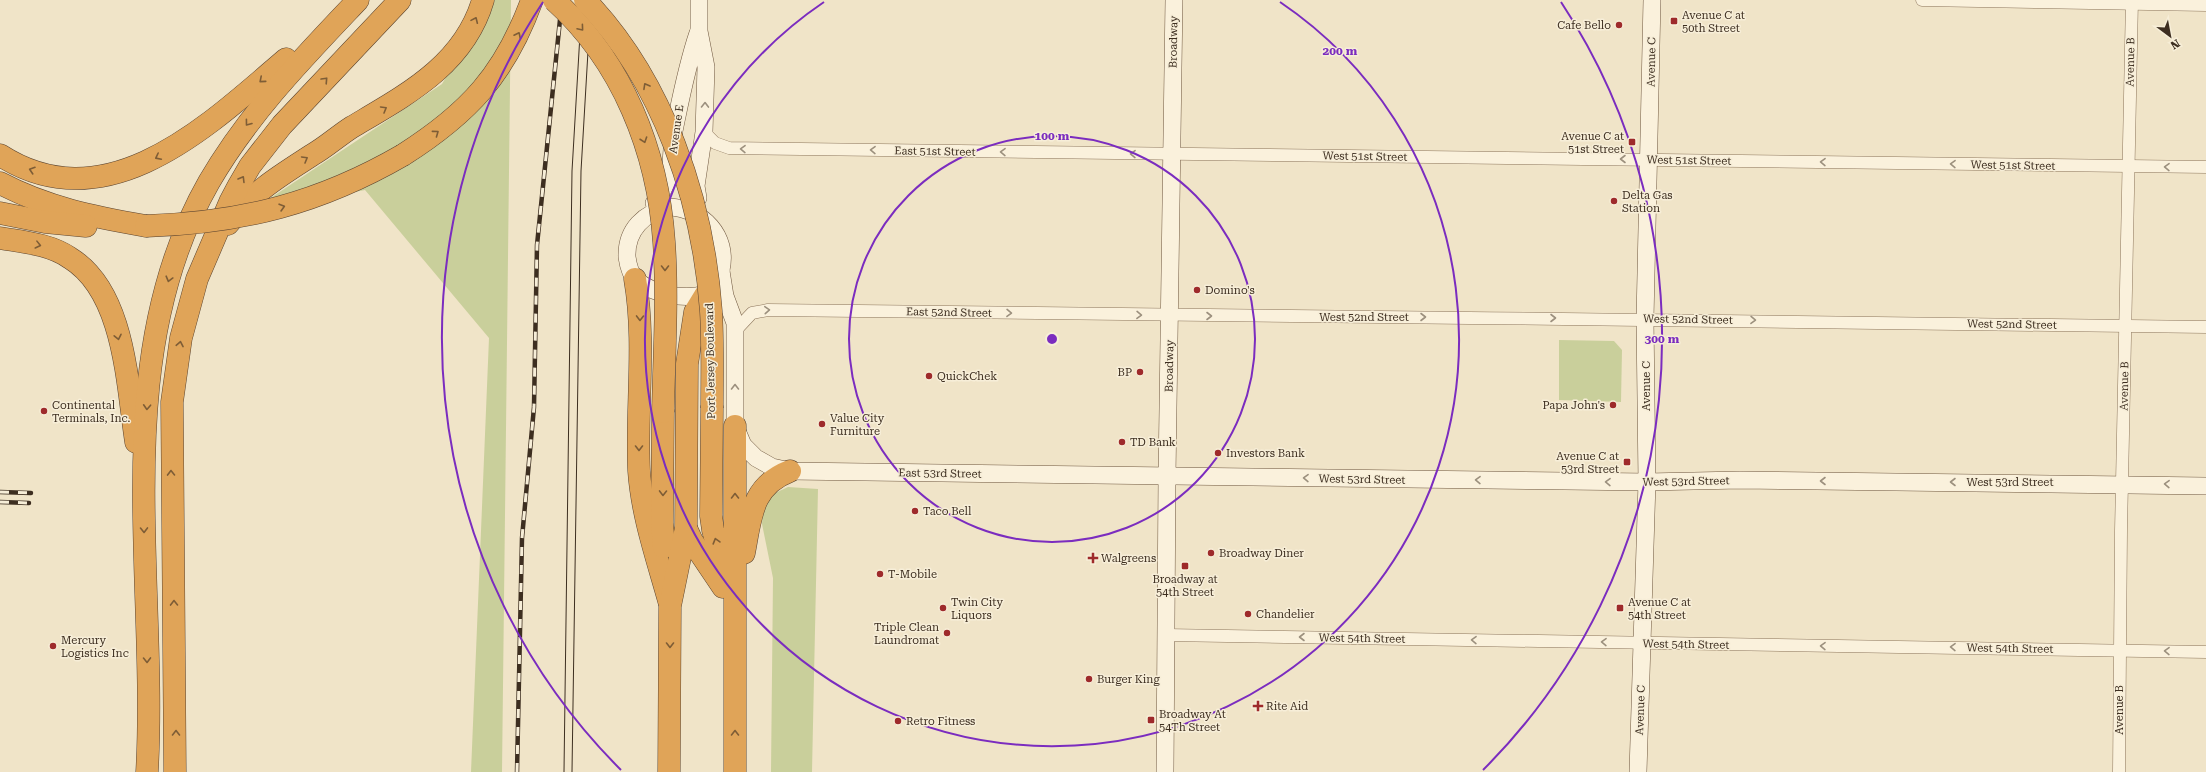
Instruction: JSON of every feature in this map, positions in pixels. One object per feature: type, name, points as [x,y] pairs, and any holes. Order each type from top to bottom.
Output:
[{"type":"highway","points":[[0,154],[24,167],[64,177],[105,175],[148,162],[202,130],[357,0]]},
{"type":"highway","points":[[147,772],[144,491],[151,367],[165,293],[180,242],[209,182],[248,123],[288,74],[357,0]]},
{"type":"highway","points":[[175,772],[176,733],[172,402],[181,338],[195,287],[208,252],[239,185],[267,144],[282,125],[400,0]]},
{"type":"highway","points":[[208,252],[240,209],[268,183],[312,155],[350,128],[401,98],[436,73],[464,41],[474,24],[483,0]]},
{"type":"highway","points":[[0,213],[69,225],[146,226],[200,223],[279,208],[331,191],[380,169],[447,125],[486,87],[513,46],[532,0]]},
{"type":"highway","points":[[554,0],[578,24],[606,60],[636,119],[652,169],[664,242],[662,523],[670,606],[669,772]]},
{"type":"highway","name":"Port Jersey Boulevard","points":[[585,0],[624,48],[649,90],[673,143],[698,226],[708,289],[712,339],[711,516],[713,530],[734,605]]},
{"type":"highway","points":[[0,183],[34,199],[74,213],[146,226]]},
{"type":"highway","points":[[0,238],[38,245],[70,257],[95,280],[105,296],[117,331],[123,360],[144,491]]},
{"type":"highway","points":[[635,279],[640,310],[639,449],[641,490],[670,606]]},
{"type":"highway","points":[[656,291],[669,303],[678,319],[688,364]]},
{"type":"highway","points":[[670,606],[686,528],[688,364],[695,312],[706,294]]},
{"type":"highway","points":[[735,426],[735,772]]},
{"type":"highway","points":[[734,605],[756,501],[767,485],[777,477],[790,471]]},
{"type":"highway","points":[[686,528],[692,541],[734,605]]},
{"type":"street","name":"Avenue E","points":[[699,0],[699,31],[706,67],[704,132],[696,186],[700,204],[710,224]]},
{"type":"street","name":"Broadway","points":[[1165,772],[1167,476],[1174,0]]},
{"type":"street","name":"Avenue C","points":[[1638,772],[1647,482],[1645,319],[1652,0]]},
{"type":"street","points":[[1922,0],[2132,2],[2206,5]]},
{"type":"street","name":"Avenue B","points":[[2119,772],[2122,483],[2132,2]]},
{"type":"street","name":"Avenue E","points":[[640,221],[668,183],[672,165],[674,134],[686,67],[699,31]]},
{"type":"street","name":"East 51st Street","points":[[704,132],[715,143],[729,148],[1172,154]]},
{"type":"street","name":"West 51st Street","points":[[1172,154],[2206,167]]},
{"type":"street","points":[[721,272],[706,294],[686,296],[656,291],[635,279],[628,262],[627,251],[629,240],[640,221],[659,209],[670,207],[692,211],[710,224],[720,243],[721,272],[725,296],[736,330],[735,426]]},
{"type":"street","name":"East 52nd Street","points":[[736,330],[752,313],[768,310],[1170,316]]},
{"type":"street","name":"West 52nd Street","points":[[1170,316],[1645,319],[2206,327]]},
{"type":"street","name":"East 53rd Street","points":[[735,426],[743,445],[756,458],[772,467],[790,471],[1167,476]]},
{"type":"street","name":"West 53rd Street","points":[[1167,476],[1647,482],[1747,480],[2122,483],[2206,486]]},
{"type":"street","name":"West 54th Street","points":[[1166,635],[2206,652]]},
{"type":"green space","points":[[491,0],[511,0],[502,772],[471,772],[489,338],[365,190],[261,210],[266,201],[442,84]]},
{"type":"green space","points":[[1559,340],[1614,341],[1622,350],[1621,402],[1559,400]]},
{"type":"green space","points":[[788,487],[818,489],[812,772],[771,772],[773,578],[762,524],[763,508],[773,494]]},
{"type":"tram line","points":[[564,772],[572,171],[582,0]]},
{"type":"tram line","points":[[572,772],[581,171],[591,0]]},
{"type":"railway","points":[[517,772],[522,538],[534,407],[537,245],[562,0]]},
{"type":"railway","points":[[0,492],[31,493]]},
{"type":"railway","points":[[0,502],[29,503]]},
{"type":"place","name":"Avenue C at 50th Street","points":[[1674,21]]},
{"type":"place","name":"Cafe Bello","points":[[1619,25]]},
{"type":"place","name":"Avenue C at 51st Street","points":[[1632,142]]},
{"type":"place","name":"Delta Gas Station","points":[[1614,201]]},
{"type":"place","name":"Domino's","points":[[1197,290]]},
{"type":"place","name":"BP","points":[[1140,372]]},
{"type":"place","name":"QuickChek","points":[[929,376]]},
{"type":"place","name":"Papa John's","points":[[1613,405]]},
{"type":"place","name":"Continental Terminals, Inc.","points":[[44,411]]},
{"type":"place","name":"Value City Furniture","points":[[822,424]]},
{"type":"place","name":"TD Bank","points":[[1122,442]]},
{"type":"place","name":"Investors Bank","points":[[1218,453]]},
{"type":"place","name":"Avenue C at 53rd Street","points":[[1627,462]]},
{"type":"place","name":"Taco Bell","points":[[915,511]]},
{"type":"place","name":"Broadway Diner","points":[[1211,553]]},
{"type":"place","name":"Walgreens","points":[[1093,558]]},
{"type":"place","name":"Broadway at 54th Street","points":[[1185,566]]},
{"type":"place","name":"T-Mobile","points":[[880,574]]},
{"type":"place","name":"Twin City Liquors","points":[[943,608]]},
{"type":"place","name":"Avenue C at 54th Street","points":[[1620,608]]},
{"type":"place","name":"Chandelier","points":[[1248,614]]},
{"type":"place","name":"Triple Clean Laundromat","points":[[947,633]]},
{"type":"place","name":"Mercury Logistics Inc","points":[[53,646]]},
{"type":"place","name":"Burger King","points":[[1089,679]]},
{"type":"place","name":"Rite Aid","points":[[1258,706]]},
{"type":"place","name":"Broadway At 54Th Street","points":[[1151,720]]},
{"type":"place","name":"Retro Fitness","points":[[898,721]]}]
